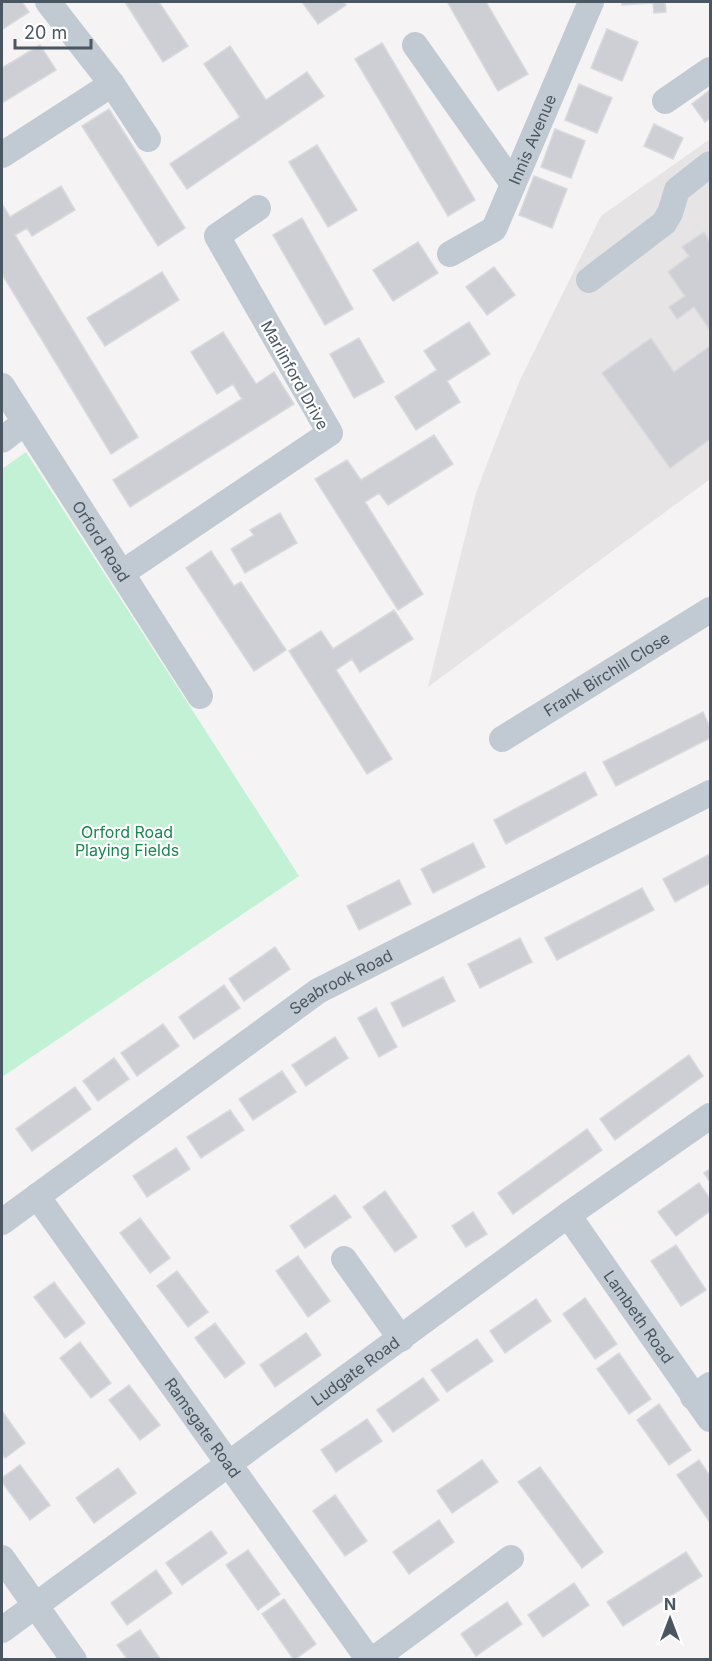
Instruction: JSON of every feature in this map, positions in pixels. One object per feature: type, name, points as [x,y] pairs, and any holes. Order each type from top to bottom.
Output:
[{"type":"street","points":[[48,2],[112,84],[148,139]]},
{"type":"street","name":"Innis Avenue","points":[[450,254],[494,229],[591,2]]},
{"type":"street","points":[[415,45],[513,183]]},
{"type":"street","points":[[665,101],[711,70]]},
{"type":"street","points":[[2,155],[112,84]]},
{"type":"street","points":[[589,280],[664,223],[670,213],[677,190],[711,164]]},
{"type":"street","name":"Marlinford Drive","points":[[122,573],[330,433],[217,236],[258,208]]},
{"type":"street","name":"Orford Road","points":[[2,386],[200,696]]},
{"type":"street","points":[[2,440],[25,422]]},
{"type":"street","name":"Frank Birchill Close","points":[[502,739],[711,610]]},
{"type":"street","name":"Seabrook Road","points":[[2,1222],[318,991],[711,793]]},
{"type":"street","name":"Ludgate Road","points":[[2,1630],[568,1215],[711,1116]]},
{"type":"street","name":"Ramsgate Road","points":[[37,1196],[228,1464],[371,1659]]},
{"type":"street","name":"Lambeth Road","points":[[568,1215],[702,1391],[711,1419]]},
{"type":"street","points":[[344,1259],[401,1339]]},
{"type":"street","points":[[2,1558],[74,1659]]},
{"type":"street","points":[[371,1659],[511,1558]]},
{"type":"shaded area","points":[[710,139],[710,479],[428,687],[476,493],[520,380],[601,216]]},
{"type":"green space","name":"Orford Road Playing Fields","points":[[26,452],[299,876],[2,1077],[2,469]]},
{"type":"building","points":[[2,2],[22,2],[29,12],[3,29]]},
{"type":"building","points":[[125,2],[159,2],[188,46],[163,62]]},
{"type":"building","points":[[302,2],[344,2],[346,5],[318,24]]},
{"type":"building","points":[[486,2],[528,74],[498,91],[448,3]]},
{"type":"building","points":[[622,2],[665,2],[666,12],[654,13],[653,3],[622,5]]},
{"type":"building","points":[[607,29],[638,42],[622,81],[591,68]]},
{"type":"building","points":[[382,43],[475,200],[448,216],[355,59]]},
{"type":"building","points":[[40,45],[56,70],[2,103],[2,68]]},
{"type":"building","points":[[230,46],[266,100],[307,72],[324,96],[187,189],[170,164],[240,117],[204,64]]},
{"type":"building","points":[[579,84],[612,98],[597,133],[565,120]]},
{"type":"building","points":[[710,90],[710,118],[705,122],[692,104]]},
{"type":"building","points":[[109,109],[185,228],[158,246],[82,126]]},
{"type":"building","points":[[654,124],[683,138],[673,159],[644,146]]},
{"type":"building","points":[[555,129],[585,141],[571,178],[541,167]]},
{"type":"building","points":[[317,145],[357,210],[328,227],[289,162]]},
{"type":"building","points":[[534,176],[567,189],[552,228],[519,215]]},
{"type":"building","points":[[61,186],[75,210],[32,236],[27,228],[15,235],[138,437],[111,454],[2,274],[2,204],[10,217]]},
{"type":"building","points":[[302,218],[353,309],[325,325],[273,235]]},
{"type":"building","points":[[704,232],[710,242],[710,330],[694,307],[677,319],[669,307],[685,296],[668,272],[689,256],[682,247]]},
{"type":"building","points":[[418,242],[438,273],[393,301],[373,270]]},
{"type":"building","points":[[494,267],[515,295],[487,315],[466,287]]},
{"type":"building","points":[[162,272],[179,300],[105,346],[87,318]]},
{"type":"building","points":[[469,322],[490,354],[447,381],[460,402],[416,430],[395,397],[437,370],[424,351]]},
{"type":"building","points":[[223,332],[256,384],[274,372],[294,404],[130,507],[113,480],[242,399],[233,384],[217,394],[191,352]]},
{"type":"building","points":[[359,338],[384,382],[354,398],[330,354]]},
{"type":"building","points":[[651,338],[674,372],[710,346],[710,439],[670,468],[602,373]]},
{"type":"building","points":[[434,435],[453,464],[388,505],[379,493],[365,502],[423,594],[398,610],[315,479],[347,460],[361,480]]},
{"type":"building","points":[[280,513],[297,543],[245,573],[231,549],[254,535],[250,530]]},
{"type":"building","points":[[211,551],[234,586],[241,582],[286,650],[254,671],[186,568]]},
{"type":"building","points":[[394,610],[413,639],[360,672],[352,659],[336,670],[392,759],[367,774],[289,651],[321,631],[333,649]]},
{"type":"building","points":[[703,712],[710,728],[710,738],[616,786],[603,762]]},
{"type":"building","points":[[585,772],[597,795],[506,844],[494,820]]},
{"type":"building","points":[[473,843],[485,867],[433,893],[421,869]]},
{"type":"building","points":[[710,854],[710,883],[675,902],[663,879]]},
{"type":"building","points":[[399,880],[411,904],[359,930],[347,906]]},
{"type":"building","points":[[642,888],[654,910],[557,960],[545,938]]},
{"type":"building","points":[[520,938],[532,962],[480,988],[468,964]]},
{"type":"building","points":[[275,947],[290,969],[244,1001],[229,979]]},
{"type":"building","points":[[443,977],[455,1001],[403,1027],[391,1003]]},
{"type":"building","points":[[224,985],[240,1008],[194,1039],[179,1017]]},
{"type":"building","points":[[376,1008],[397,1047],[379,1057],[358,1018]]},
{"type":"building","points":[[163,1024],[179,1046],[137,1076],[121,1053]]},
{"type":"building","points":[[335,1037],[348,1058],[306,1086],[292,1065]]},
{"type":"building","points":[[689,1055],[703,1076],[615,1140],[600,1119]]},
{"type":"building","points":[[114,1058],[129,1079],[98,1101],[83,1081]]},
{"type":"building","points":[[282,1071],[296,1092],[253,1120],[239,1099]]},
{"type":"building","points":[[75,1087],[91,1109],[32,1151],[16,1129]]},
{"type":"building","points":[[230,1110],[244,1130],[201,1158],[187,1137]]},
{"type":"building","points":[[587,1129],[602,1150],[513,1214],[498,1193]]},
{"type":"building","points":[[176,1148],[190,1169],[147,1197],[133,1176]]},
{"type":"building","points":[[710,1169],[710,1182],[704,1173]]},
{"type":"building","points":[[699,1183],[710,1199],[710,1211],[676,1236],[658,1212]]},
{"type":"building","points":[[385,1191],[417,1237],[395,1252],[363,1207]]},
{"type":"building","points":[[335,1195],[351,1217],[305,1248],[290,1226]]},
{"type":"building","points":[[473,1212],[487,1234],[466,1247],[452,1226]]},
{"type":"building","points":[[140,1218],[170,1258],[150,1273],[120,1233]]},
{"type":"building","points":[[676,1245],[706,1290],[681,1306],[651,1261]]},
{"type":"building","points":[[298,1256],[330,1301],[308,1317],[276,1271]]},
{"type":"building","points":[[177,1271],[208,1312],[188,1327],[157,1286]]},
{"type":"building","points":[[54,1282],[85,1323],[65,1338],[34,1297]]},
{"type":"building","points":[[585,1298],[617,1344],[595,1359],[563,1314]]},
{"type":"building","points":[[536,1299],[551,1321],[505,1353],[490,1331]]},
{"type":"building","points":[[215,1323],[245,1363],[225,1378],[195,1338]]},
{"type":"building","points":[[306,1333],[321,1355],[275,1387],[260,1365]]},
{"type":"building","points":[[477,1339],[493,1361],[447,1392],[431,1370]]},
{"type":"building","points":[[80,1342],[111,1383],[91,1398],[60,1358]]},
{"type":"building","points":[[619,1353],[651,1399],[629,1414],[597,1369]]},
{"type":"building","points":[[423,1378],[439,1400],[393,1432],[377,1410]]},
{"type":"building","points":[[129,1385],[160,1425],[140,1440],[109,1400]]},
{"type":"building","points":[[659,1404],[691,1450],[669,1465],[637,1420]]},
{"type":"building","points":[[2,1411],[25,1443],[5,1458],[2,1453]]},
{"type":"building","points":[[367,1419],[382,1441],[336,1472],[321,1450]]},
{"type":"building","points":[[482,1460],[498,1482],[452,1513],[437,1491]]},
{"type":"building","points":[[699,1460],[710,1476],[709,1521],[677,1475]]},
{"type":"building","points":[[20,1465],[50,1505],[30,1520],[2,1482],[2,1478]]},
{"type":"building","points":[[540,1467],[603,1552],[582,1568],[518,1482]]},
{"type":"building","points":[[118,1468],[136,1493],[94,1523],[76,1498]]},
{"type":"building","points":[[335,1495],[367,1541],[345,1556],[313,1511]]},
{"type":"building","points":[[439,1520],[454,1542],[409,1574],[393,1552]]},
{"type":"building","points":[[211,1531],[227,1553],[182,1585],[166,1563]]},
{"type":"building","points":[[248,1550],[280,1594],[258,1610],[226,1565]]},
{"type":"building","points":[[686,1552],[702,1576],[623,1626],[607,1602]]},
{"type":"building","points":[[156,1570],[172,1593],[127,1625],[111,1603]]},
{"type":"building","points":[[574,1583],[589,1605],[543,1637],[528,1615]]},
{"type":"building","points":[[284,1599],[316,1644],[294,1660],[262,1614]]},
{"type":"building","points":[[507,1602],[522,1624],[476,1656],[461,1634]]},
{"type":"building","points":[[140,1630],[161,1660],[128,1660],[117,1645]]}]
